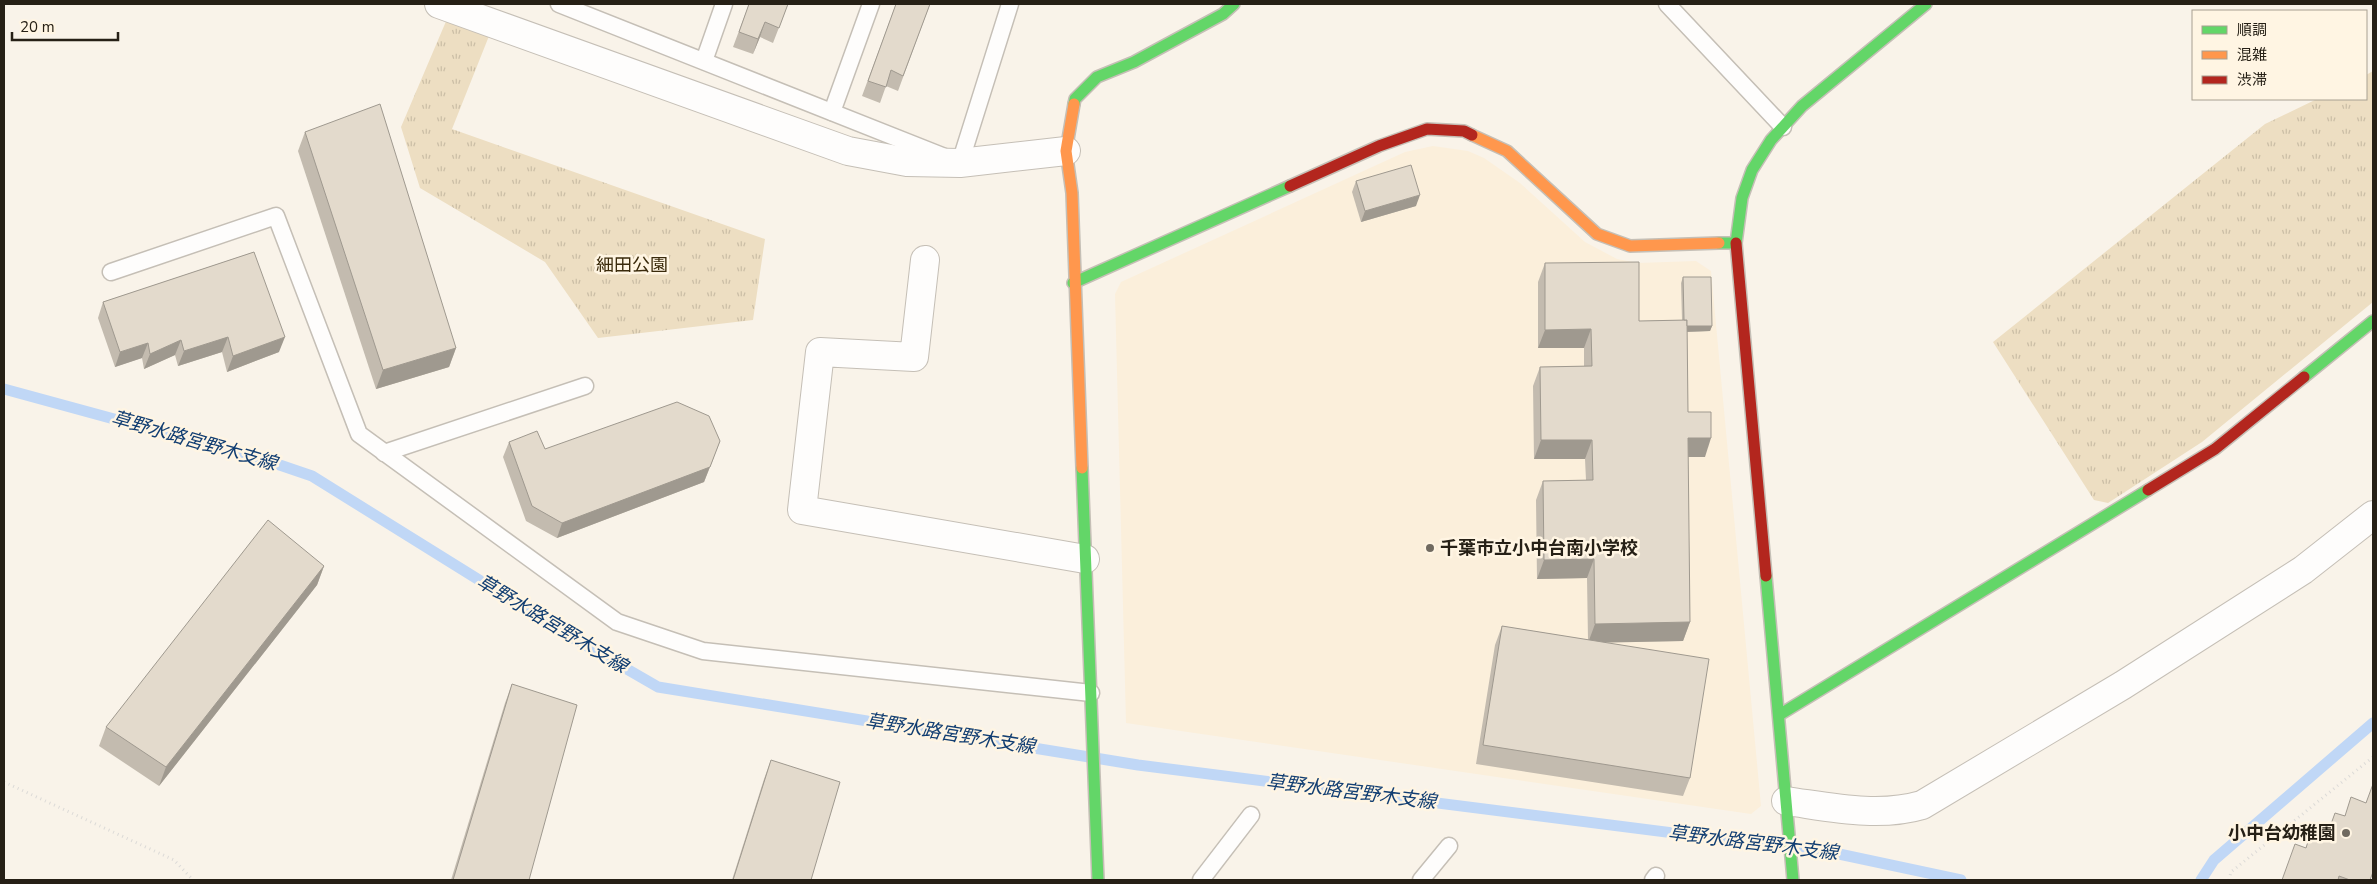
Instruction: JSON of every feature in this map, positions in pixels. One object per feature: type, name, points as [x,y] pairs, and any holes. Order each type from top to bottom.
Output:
[{"type":"street","points":[[439,4],[848,151],[907,162],[960,163],[1066,151]]},
{"type":"street","points":[[1098,880],[1078,352],[1073,283],[1072,193],[1066,151],[1075,99],[1097,76],[1134,62],[1223,14],[1234,4]]},
{"type":"street","points":[[1793,880],[1736,243],[1742,198],[1752,170],[1771,140],[1802,106],[1926,4]]},
{"type":"street","points":[[1073,283],[1379,146],[1427,129],[1464,131],[1507,151],[1597,234],[1630,246],[1736,243]]},
{"type":"street","points":[[926,260],[914,357],[820,352],[802,510],[1085,559]]},
{"type":"street","points":[[1779,715],[2215,449],[2373,321]]},
{"type":"street","points":[[1786,801],[1873,812],[1902,811],[1922,805],[2123,685],[2295,576],[2373,515]]},
{"type":"lane","points":[[559,4],[584,8],[704,61],[960,163],[1010,4]]},
{"type":"lane","points":[[704,61],[724,4]]},
{"type":"lane","points":[[832,112],[872,4]]},
{"type":"lane","points":[[1667,4],[1783,127]]},
{"type":"lane","points":[[111,272],[276,216],[359,434],[617,622],[703,651],[1091,693]]},
{"type":"lane","points":[[384,453],[585,386]]},
{"type":"lane","points":[[1201,880],[1251,815]]},
{"type":"lane","points":[[1421,880],[1449,846]]},
{"type":"path","points":[[2229,880],[2231,872],[2373,757]]},
{"type":"path","points":[[4,782],[174,860],[193,880]]},
{"type":"shaded area","name":"千葉市立小中台南小学校","points":[[1433,146],[1468,151],[1484,158],[1520,183],[1585,242],[1617,259],[1638,263],[1696,261],[1711,271],[1761,806],[1751,814],[1126,723],[1115,294],[1121,282],[1405,152]]},
{"type":"green space","name":"細田公園","points":[[447,19],[489,36],[452,129],[765,239],[753,320],[598,338],[545,262],[420,188],[401,127]]},
{"type":"green space","points":[[2373,71],[2373,302],[2202,442],[2108,503],[2094,500],[1993,342],[2265,124],[2315,100],[2367,100],[2367,74]]},
{"type":"building","points":[[749,4],[788,4],[779,28],[765,22],[758,39],[739,32]]},
{"type":"building","points":[[896,4],[930,4],[903,76],[891,70],[886,87],[868,81]]},
{"type":"building","points":[[380,104],[456,348],[383,370],[305,132]]},
{"type":"building","points":[[1411,165],[1420,195],[1365,211],[1356,181]]},
{"type":"building","points":[[254,252],[285,337],[233,356],[228,337],[184,351],[181,340],[150,354],[148,343],[120,352],[103,302]]},
{"type":"building","points":[[1639,262],[1639,321],[1687,320],[1688,412],[1711,412],[1711,438],[1688,438],[1690,622],[1595,624],[1594,559],[1544,560],[1543,481],[1593,480],[1592,440],[1541,440],[1540,367],[1592,366],[1591,329],[1545,330],[1545,263]]},
{"type":"building","points":[[1683,277],[1711,277],[1712,326],[1687,326],[1687,320],[1684,320]]},
{"type":"building","points":[[677,402],[709,416],[720,441],[710,467],[562,523],[532,506],[509,442],[537,431],[545,449]]},
{"type":"building","points":[[268,520],[324,566],[166,767],[106,727]]},
{"type":"building","points":[[1502,626],[1709,659],[1690,778],[1483,745]]},
{"type":"building","points":[[512,684],[577,705],[529,880],[453,880]]},
{"type":"building","points":[[771,760],[840,782],[811,880],[733,880]]},
{"type":"building","name":"小中台幼稚園","points":[[2373,784],[2373,872],[2370,880],[2350,880],[2339,876],[2338,880],[2282,880],[2295,844],[2306,848],[2311,832],[2326,838],[2335,813],[2345,816],[2351,797],[2366,803]]},
{"type":"waterway","name":"草野水路宮野木支線","points":[[4,389],[268,461],[312,476],[561,631],[658,687],[1138,765],[1839,854],[1961,880]]},
{"type":"waterway","points":[[2201,880],[2214,860],[2373,723]]},
{"type":"traffic: fast","points":[[1074,104],[1075,99],[1097,77],[1134,62],[1223,14],[1234,4]]},
{"type":"traffic: fast","points":[[1719,243],[1736,243],[1742,198],[1752,170],[1771,140],[1802,106],[1926,4]]},
{"type":"traffic: fast","points":[[1073,283],[1290,186]]},
{"type":"traffic: fast","points":[[2304,377],[2373,321]]},
{"type":"traffic: fast","points":[[1082,468],[1098,880]]},
{"type":"traffic: fast","points":[[1779,715],[2148,490]]},
{"type":"traffic: fast","points":[[1766,576],[1793,880]]},
{"type":"traffic: slow","points":[[1074,104],[1066,151],[1072,193],[1082,468]]},
{"type":"traffic: slow","points":[[1472,135],[1507,151],[1597,234],[1630,246],[1719,243]]},
{"type":"traffic: jam","points":[[1290,186],[1379,146],[1427,129],[1464,131],[1472,135]]},
{"type":"traffic: jam","points":[[1736,243],[1766,576]]},
{"type":"traffic: jam","points":[[2148,490],[2215,449],[2304,377]]},
{"type":"place","name":"千葉市立小中台南小学校","points":[[1430,548]]},
{"type":"place","name":"小中台幼稚園","points":[[2346,833]]}]
